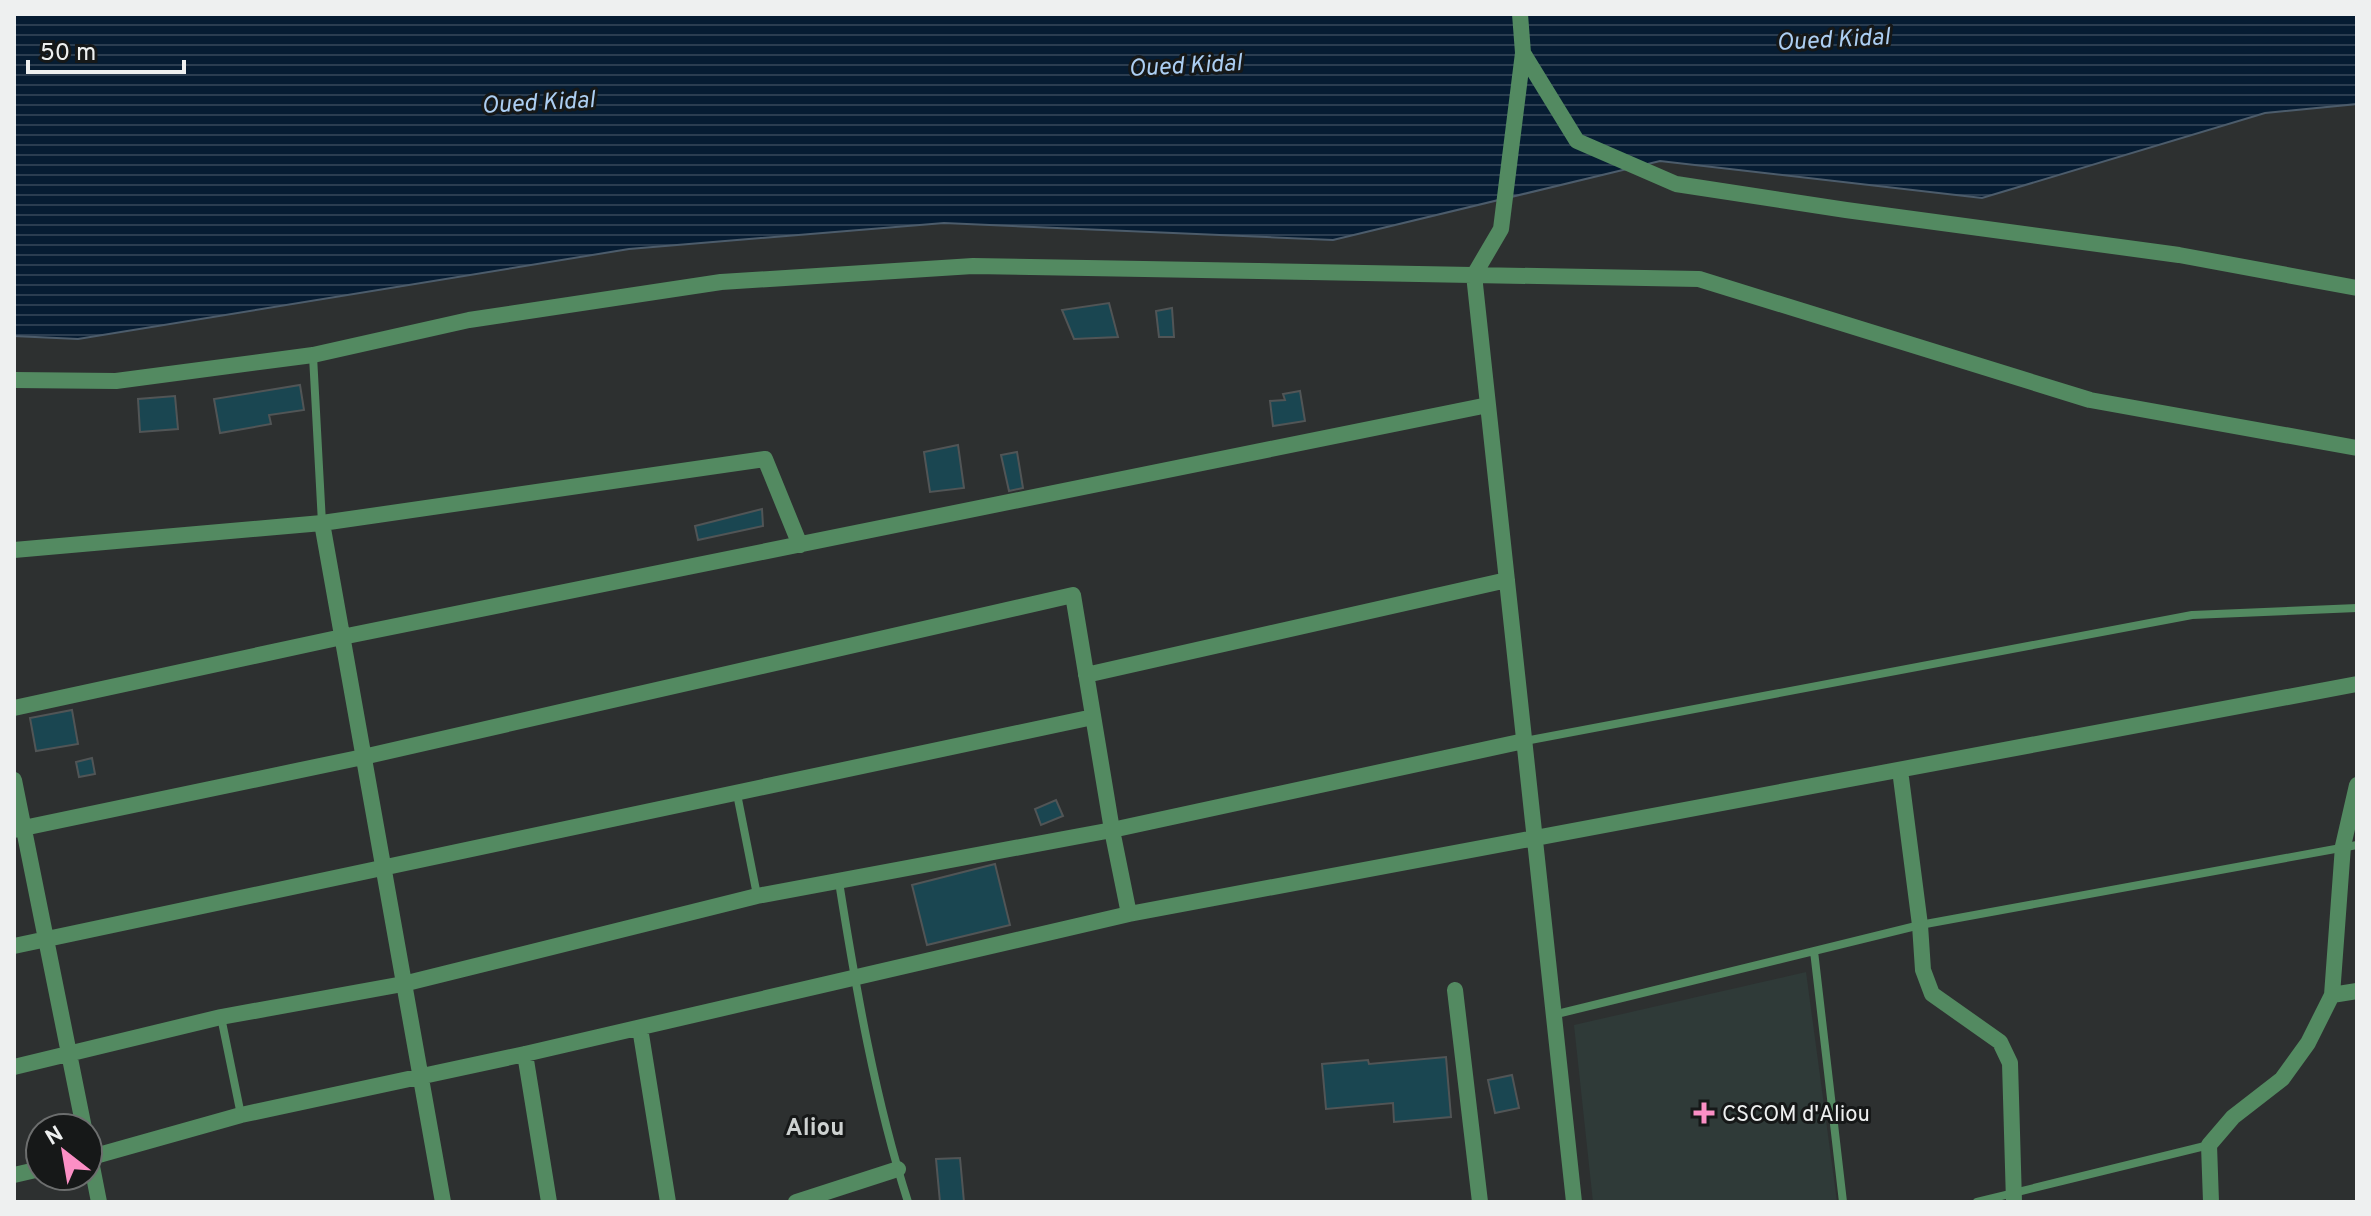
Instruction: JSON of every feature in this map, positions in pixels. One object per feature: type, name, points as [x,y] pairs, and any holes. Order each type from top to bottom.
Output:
[{"type":"street","points":[[1520,14],[1523,53],[1501,229],[1474,275],[1574,1202]]},
{"type":"street","points":[[1523,53],[1577,141],[1676,184],[2179,255],[2357,288]]},
{"type":"street","points":[[14,380],[116,381],[313,355],[469,320],[721,282],[973,266],[1699,279],[2090,400],[2357,448]]},
{"type":"street","points":[[14,708],[342,637],[1488,405]]},
{"type":"street","points":[[14,550],[322,523],[765,459],[800,545]]},
{"type":"street","points":[[322,523],[443,1202]]},
{"type":"street","points":[[1086,675],[1507,580]]},
{"type":"street","points":[[19,829],[363,757],[1073,595],[1129,914]]},
{"type":"street","points":[[104,1149],[241,1115],[640,1028],[1129,914],[2357,684]]},
{"type":"street","points":[[14,946],[1093,717]]},
{"type":"street","points":[[14,1067],[221,1017],[403,984],[757,896],[1112,830],[1524,741]]},
{"type":"street","points":[[1900,770],[1923,970],[1932,994],[2000,1042],[2010,1063],[2013,1198]]},
{"type":"street","points":[[14,780],[19,829],[46,939],[81,1112]]},
{"type":"street","points":[[2211,1202],[2209,1145],[2233,1117],[2282,1079],[2308,1043],[2332,995],[2357,785]]},
{"type":"street","points":[[1455,990],[1480,1202]]},
{"type":"street","points":[[2332,995],[2357,991]]},
{"type":"street","points":[[640,1028],[668,1202]]},
{"type":"street","points":[[525,1054],[549,1202]]},
{"type":"street","points":[[796,1202],[898,1169]]},
{"type":"lane","points":[[313,355],[322,523]]},
{"type":"lane","points":[[1524,741],[2192,615],[2357,608]]},
{"type":"lane","points":[[737,794],[757,896]]},
{"type":"lane","points":[[1553,1015],[1920,925],[2350,846]]},
{"type":"lane","points":[[839,882],[854,976],[908,1202]]},
{"type":"lane","points":[[1814,951],[1843,1202]]},
{"type":"lane","points":[[221,1017],[241,1115]]},
{"type":"lane","points":[[1977,1202],[2013,1198],[2209,1145]]},
{"type":"shaded area","name":"CSCOM d'Aliou","points":[[1806,972],[1837,1202],[1593,1202],[1574,1025]]},
{"type":"water","name":"Oued Kidal","points":[[14,14],[2357,14],[2357,104],[2265,113],[1982,198],[1660,161],[1333,240],[944,223],[629,249],[78,339],[14,336]]},
{"type":"building","points":[[1109,303],[1118,337],[1074,339],[1062,310]]},
{"type":"building","points":[[1172,308],[1174,337],[1159,337],[1156,311]]},
{"type":"building","points":[[300,385],[304,410],[269,415],[271,424],[220,433],[214,399]]},
{"type":"building","points":[[1300,391],[1305,421],[1273,426],[1270,401],[1285,400],[1283,394]]},
{"type":"building","points":[[175,396],[178,429],[140,432],[138,399]]},
{"type":"building","points":[[958,445],[964,488],[930,492],[924,452]]},
{"type":"building","points":[[1017,452],[1023,488],[1009,491],[1001,455]]},
{"type":"building","points":[[762,509],[763,526],[698,540],[695,526]]},
{"type":"building","points":[[72,710],[78,744],[36,751],[30,718]]},
{"type":"building","points":[[92,758],[95,774],[79,777],[76,762]]},
{"type":"building","points":[[1056,800],[1063,816],[1041,825],[1035,809]]},
{"type":"building","points":[[995,864],[1010,925],[927,945],[912,885]]},
{"type":"building","points":[[1446,1057],[1451,1117],[1394,1122],[1393,1103],[1326,1109],[1322,1064],[1368,1060],[1369,1064]]},
{"type":"building","points":[[1512,1075],[1519,1108],[1495,1113],[1488,1080]]},
{"type":"building","points":[[960,1158],[964,1202],[940,1202],[936,1159]]},
{"type":"place","name":"CSCOM d'Aliou","points":[[1704,1113]]},
{"type":"district","name":"Aliou","points":[[815,1127]]}]
